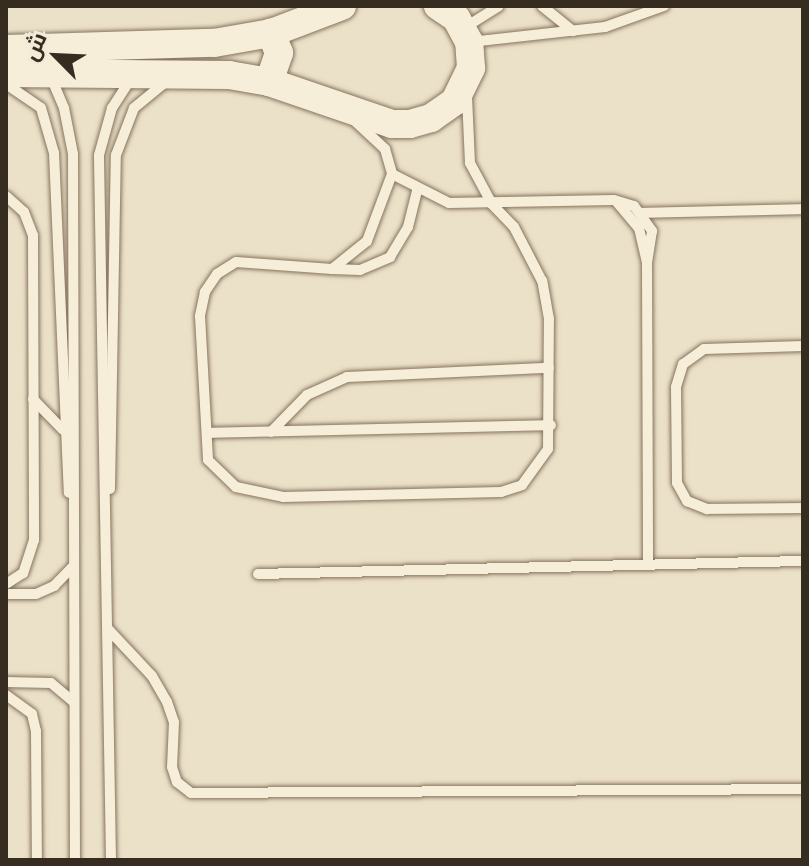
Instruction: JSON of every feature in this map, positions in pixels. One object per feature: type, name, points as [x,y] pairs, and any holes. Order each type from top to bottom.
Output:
[{"type":"main road","points":[[6,49],[214,43],[271,33],[342,6]]},
{"type":"main road","points":[[6,73],[175,75],[269,82],[392,124],[410,124],[443,112],[467,83],[466,35],[438,6]]},
{"type":"main road","points":[[269,82],[279,53],[271,33]]},
{"type":"lane","points":[[466,35],[499,6]]},
{"type":"lane","points":[[542,6],[573,31]]},
{"type":"lane","points":[[466,35],[573,31],[629,21],[664,6]]},
{"type":"lane","points":[[50,73],[64,108],[73,154],[75,860]]},
{"type":"lane","points":[[108,543],[100,408],[99,155],[112,108],[134,75]]},
{"type":"lane","points":[[111,860],[108,543],[116,155],[134,108],[175,75]]},
{"type":"lane","points":[[417,190],[408,227],[390,257],[360,270],[259,260],[236,262],[217,274],[205,292],[200,316],[208,460],[221,476],[236,487],[263,495],[501,492],[528,479],[548,449],[551,425],[549,368],[542,281],[514,227],[492,204],[470,163],[467,83]]},
{"type":"lane","points":[[6,84],[41,108],[54,153],[63,430],[73,541]]},
{"type":"lane","points":[[332,269],[367,241],[392,174],[385,149],[340,107]]},
{"type":"lane","points":[[392,174],[417,190],[449,203],[614,200],[642,213],[803,209]]},
{"type":"lane","points":[[6,196],[24,212],[33,235],[33,549],[23,573],[6,584]]},
{"type":"lane","points":[[614,200],[639,228],[647,262],[648,562]]},
{"type":"lane","points":[[642,213],[653,242],[647,262]]},
{"type":"lane","points":[[803,346],[696,352],[679,371],[676,416],[677,483],[687,501],[707,509],[803,508]]},
{"type":"lane","points":[[271,432],[307,395],[347,377],[549,368]]},
{"type":"lane","points":[[33,399],[63,430]]},
{"type":"lane","points":[[207,433],[551,425]]},
{"type":"lane","points":[[258,574],[648,562],[803,561]]},
{"type":"lane","points":[[6,594],[36,594],[54,586],[73,566]]},
{"type":"lane","points":[[108,629],[152,676],[167,702],[174,722],[172,767],[177,782],[191,793],[803,789]]},
{"type":"lane","points":[[6,682],[51,683],[74,702]]},
{"type":"lane","points":[[6,695],[22,702],[34,723],[37,860]]}]
